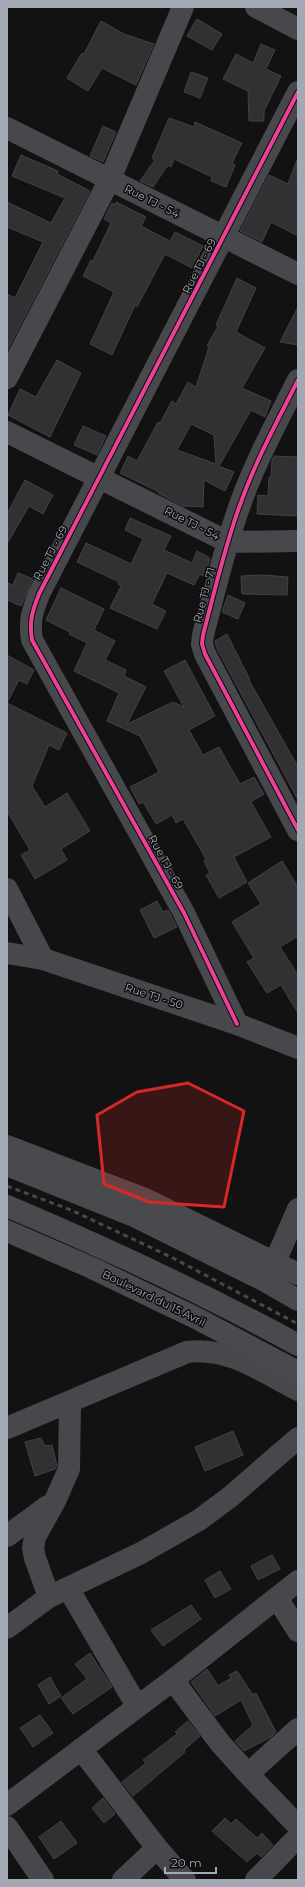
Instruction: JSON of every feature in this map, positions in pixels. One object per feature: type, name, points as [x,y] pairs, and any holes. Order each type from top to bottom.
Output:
[{"type":"highway","points":[[7,1165],[134,1216],[265,1281],[298,1300]]},
{"type":"highway","points":[[7,1206],[140,1264],[229,1307],[298,1345]]},
{"type":"main road","points":[[7,1146],[145,1199],[298,1274]]},
{"type":"main road","name":"Boulevard du 15 Avril","points":[[7,1231],[92,1268],[190,1315],[298,1372]]},
{"type":"street","points":[[7,378],[110,179],[183,7]]},
{"type":"street","points":[[256,7],[298,29]]},
{"type":"street","name":"Rue TJ - 69","points":[[237,1024],[184,913],[32,640],[30,625],[32,610],[39,594],[298,92]]},
{"type":"street","name":"Rue TJ - 54","points":[[7,128],[298,274]]},
{"type":"street","name":"Rue TJ - 71","points":[[298,380],[270,437],[241,502],[228,542],[203,634],[202,644],[205,654],[298,830]]},
{"type":"street","name":"Rue TJ - 54","points":[[7,432],[228,542],[298,541]]},
{"type":"street","points":[[7,889],[43,959]]},
{"type":"street","name":"Rue TJ - 50","points":[[7,953],[43,959],[237,1024],[298,1048]]},
{"type":"street","points":[[275,1262],[298,1209]]},
{"type":"street","points":[[7,1428],[70,1403],[187,1352],[200,1350],[217,1352],[231,1356],[298,1390]]},
{"type":"street","points":[[70,1403],[69,1469],[55,1501],[34,1537],[33,1548],[35,1558],[137,1706]]},
{"type":"street","points":[[7,1628],[59,1593],[141,1552],[199,1520],[230,1497],[298,1438]]},
{"type":"street","points":[[7,1536],[55,1501]]},
{"type":"street","points":[[7,1805],[173,1680],[298,1581]]},
{"type":"street","points":[[277,1598],[298,1631]]},
{"type":"street","points":[[173,1680],[220,1743],[298,1826]]},
{"type":"street","points":[[248,1774],[298,1729]]},
{"type":"street","points":[[81,1749],[157,1848],[185,1880]]},
{"type":"street","points":[[7,1827],[43,1880]]},
{"type":"street","points":[[256,1880],[298,1837]]},
{"type":"street","points":[[123,1880],[157,1848]]},
{"type":"highlighted area","points":[[188,1083],[244,1111],[224,1207],[149,1202],[104,1184],[97,1115],[137,1092]]},
{"type":"building","points":[[197,19],[222,34],[212,50],[187,36]]},
{"type":"building","points":[[101,21],[124,34],[154,44],[136,85],[102,68],[88,91],[67,78],[82,53],[84,54]]},
{"type":"building","points":[[261,44],[275,50],[266,69],[281,76],[264,111],[264,121],[249,121],[248,91],[223,79],[236,54],[253,63]]},
{"type":"building","points":[[191,72],[208,78],[200,98],[184,92]]},
{"type":"building","points":[[169,118],[194,127],[195,122],[242,143],[232,163],[235,165],[226,187],[211,181],[212,177],[174,159],[171,167],[168,165],[153,187],[140,181],[155,160],[152,158]]},
{"type":"building","points":[[103,126],[116,132],[103,162],[90,156]]},
{"type":"building","points":[[21,155],[58,171],[57,174],[90,191],[7,351],[7,294],[15,298],[43,242],[7,227],[7,202],[51,223],[65,198],[12,176]]},
{"type":"building","points":[[297,160],[298,236],[271,222],[262,242],[240,231],[269,175],[288,184]]},
{"type":"building","points":[[116,202],[146,217],[141,226],[170,241],[175,232],[203,246],[192,268],[165,254],[137,307],[135,305],[112,355],[90,344],[114,292],[83,276],[91,260],[93,261],[111,223],[104,219],[112,203],[115,205]]},
{"type":"building","points":[[237,278],[256,288],[236,332],[265,348],[242,388],[271,401],[265,417],[251,410],[219,466],[234,472],[225,491],[204,480],[203,507],[183,506],[158,493],[159,492],[120,473],[128,456],[137,461],[158,422],[160,423],[172,401],[176,404],[188,382],[196,387],[209,347],[207,346],[218,326],[216,325]],"holes":[[[191,424],[214,435],[216,464],[177,450]]]},
{"type":"building","points":[[298,307],[298,345],[280,342]]},
{"type":"building","points":[[57,360],[81,373],[50,437],[8,415],[20,389],[36,397]]},
{"type":"building","points":[[83,426],[106,436],[97,455],[74,445]]},
{"type":"building","points":[[274,456],[298,457],[298,516],[257,514],[258,495],[268,496],[269,477],[271,477],[272,460]]},
{"type":"building","points":[[25,480],[53,495],[43,514],[29,506],[7,544],[7,514]]},
{"type":"building","points":[[130,518],[171,536],[164,550],[192,563],[197,551],[210,558],[205,577],[200,574],[194,585],[167,573],[152,604],[166,611],[157,629],[110,608],[121,586],[118,584],[119,582],[77,562],[86,543],[131,564],[143,539],[125,530]]},
{"type":"building","points":[[18,573],[33,579],[21,606],[7,600],[7,583],[13,585]]},
{"type":"building","points":[[263,575],[288,577],[287,595],[242,594],[241,576]]},
{"type":"building","points":[[61,588],[104,609],[94,630],[115,641],[105,660],[126,670],[124,676],[146,687],[127,724],[173,702],[184,707],[164,671],[185,660],[215,716],[189,730],[203,755],[219,747],[240,784],[254,777],[264,794],[251,802],[271,837],[234,857],[247,882],[219,898],[206,875],[210,873],[204,861],[206,859],[183,819],[176,823],[172,815],[156,824],[143,802],[139,804],[130,787],[159,772],[140,736],[107,721],[119,693],[74,671],[87,643],[69,634],[70,632],[46,620]]},
{"type":"building","points":[[228,595],[245,603],[238,619],[222,612]]},
{"type":"building","points":[[227,634],[249,680],[298,767],[298,800],[217,649],[215,641]]},
{"type":"building","points":[[7,655],[34,670],[27,684],[19,680],[7,703]]},
{"type":"building","points":[[7,703],[67,733],[59,750],[49,745],[32,786],[45,807],[67,793],[90,831],[61,849],[67,860],[35,879],[21,855],[30,850],[7,811]]},
{"type":"building","points":[[282,861],[298,887],[298,936],[280,947],[298,975],[298,1013],[281,985],[267,993],[247,962],[254,958],[232,922],[261,904],[248,883]]},
{"type":"building","points":[[157,901],[163,912],[168,910],[177,927],[154,938],[140,910]]},
{"type":"building","points":[[233,1431],[243,1455],[205,1471],[195,1447]]},
{"type":"building","points":[[41,1438],[45,1446],[52,1445],[57,1466],[55,1469],[35,1476],[25,1442]]},
{"type":"building","points":[[272,1555],[280,1569],[258,1580],[251,1566]]},
{"type":"building","points":[[220,1571],[231,1589],[215,1598],[205,1580]]},
{"type":"building","points":[[191,1605],[201,1619],[163,1646],[151,1630]]},
{"type":"building","points":[[90,1653],[112,1687],[73,1714],[61,1698],[87,1679],[75,1664]]},
{"type":"building","points":[[207,1669],[218,1686],[231,1678],[229,1675],[237,1671],[253,1695],[256,1693],[276,1732],[271,1737],[244,1751],[235,1741],[253,1725],[241,1700],[215,1716],[191,1682]]},
{"type":"building","points":[[50,1677],[61,1696],[49,1704],[38,1685]]},
{"type":"building","points":[[40,1715],[53,1733],[33,1747],[20,1728]]},
{"type":"building","points":[[188,1721],[200,1736],[184,1750],[185,1752],[133,1796],[122,1782],[146,1763],[143,1760],[177,1734],[175,1732]]},
{"type":"building","points":[[103,1798],[115,1814],[104,1823],[92,1808]]},
{"type":"building","points":[[225,1818],[231,1824],[236,1819],[257,1838],[262,1833],[273,1845],[261,1857],[257,1853],[247,1862],[212,1831]]},
{"type":"building","points":[[61,1821],[77,1843],[54,1859],[39,1837]]},
{"type":"railway","points":[[7,1186],[71,1210],[171,1257],[298,1324]]},
{"type":"cycle path","points":[[237,1024],[184,913],[32,640],[31,622],[39,594],[298,92]]},
{"type":"cycle path","points":[[298,380],[260,455],[241,502],[220,568],[202,644],[205,654],[298,830]]}]
